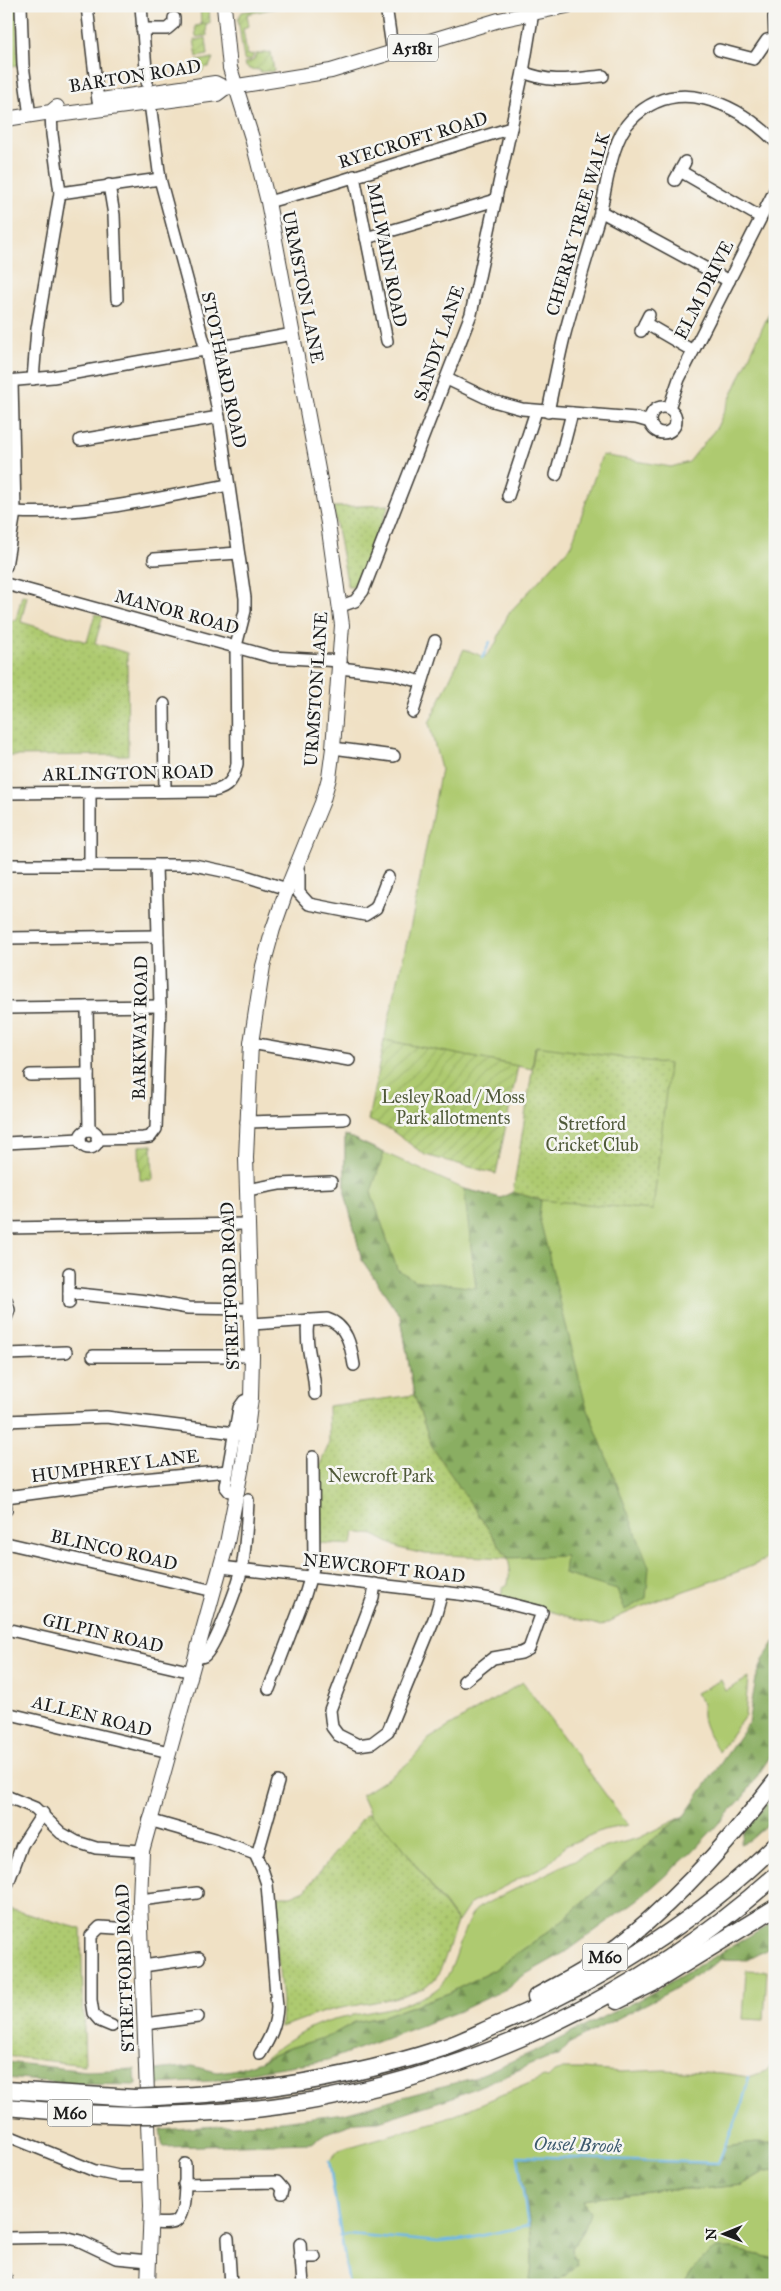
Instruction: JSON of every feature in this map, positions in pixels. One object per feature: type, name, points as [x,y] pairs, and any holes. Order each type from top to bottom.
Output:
[{"type":"highway","name":"M60","points":[[386,2064],[451,2038],[514,2009],[607,1955],[659,1911],[696,1875],[775,1782]]},
{"type":"highway","name":"M60","points":[[6,2090],[134,2098],[196,2096],[339,2075],[444,2048],[532,2010],[582,1985],[637,1953],[684,1922],[727,1888],[775,1845]]},
{"type":"highway","name":"M60","points":[[6,2107],[75,2113],[135,2115],[236,2111],[340,2095],[448,2066],[524,2037],[592,2004],[649,1971],[721,1922],[775,1876]]},
{"type":"highway","name":"M60","points":[[524,2037],[564,2028],[653,1983],[775,1908]]},
{"type":"main road","name":"URMSTON LANE","points":[[224,6],[230,87],[252,138],[268,202],[331,541],[341,606],[340,664],[333,748],[322,803],[287,889],[265,958],[251,1043],[246,1122],[246,1172]]},
{"type":"main road","name":"BARTON ROAD","points":[[6,119],[51,112],[56,107],[149,93],[218,94],[230,87],[326,72],[393,54],[534,9],[566,6]]},
{"type":"main road","name":"BARTON ROAD","points":[[51,112],[57,115],[149,93]]},
{"type":"main road","name":"STRETFORD ROAD","points":[[148,2285],[151,2223],[140,1900],[142,1851],[243,1489],[251,1398],[252,1356],[246,1172]]},
{"type":"street","points":[[21,6],[23,58],[30,116]]},
{"type":"street","points":[[87,6],[98,101]]},
{"type":"street","name":"STOTHARD ROAD","points":[[141,6],[140,61],[149,93],[160,179],[206,350],[219,416],[245,611],[236,646]]},
{"type":"street","points":[[386,6],[393,54]]},
{"type":"street","name":"SANDY LANE","points":[[341,606],[355,601],[363,591],[471,314],[512,128],[534,9]]},
{"type":"street","points":[[719,50],[754,59],[767,40],[775,39],[774,17]]},
{"type":"street","points":[[142,29],[167,29],[174,23],[174,18]]},
{"type":"street","points":[[523,72],[554,81],[603,76]]},
{"type":"street","name":"CHERRY TREE WALK","points":[[548,412],[564,337],[616,148],[623,130],[630,120],[655,103],[674,97],[688,96],[721,103],[736,111],[775,141]]},
{"type":"street","points":[[33,380],[37,330],[60,193],[51,112]]},
{"type":"street","name":"RYECROFT ROAD","points":[[268,202],[512,128]]},
{"type":"street","points":[[680,171],[760,217]]},
{"type":"street","name":"MILWAIN ROAD","points":[[354,176],[387,341]]},
{"type":"street","points":[[60,193],[160,179]]},
{"type":"street","points":[[109,185],[114,215],[117,299]]},
{"type":"street","name":"ELM DRIVE","points":[[669,408],[680,379],[775,190]]},
{"type":"street","points":[[366,238],[496,200]]},
{"type":"street","points":[[600,211],[729,281]]},
{"type":"street","points":[[645,323],[694,351]]},
{"type":"street","points":[[6,566],[15,512],[9,381],[33,380],[293,334]]},
{"type":"street","points":[[447,379],[493,401],[536,411],[636,418],[650,422]]},
{"type":"street","points":[[669,408],[674,413],[676,422],[673,429],[668,433],[660,434],[654,430],[650,422],[651,415],[656,409],[669,408]]},
{"type":"street","points":[[508,496],[536,411]]},
{"type":"street","points":[[556,475],[572,413]]},
{"type":"street","points":[[80,440],[219,416]]},
{"type":"street","points":[[15,512],[49,514],[84,511],[228,485]]},
{"type":"street","points":[[154,559],[238,553]]},
{"type":"street","name":"MANOR ROAD","points":[[6,584],[286,660],[340,664],[422,682]]},
{"type":"street","points":[[413,712],[435,641]]},
{"type":"street","name":"ARLINGTON ROAD","points":[[6,793],[220,790],[231,783],[235,776],[237,764],[236,646]]},
{"type":"street","points":[[164,704],[166,791]]},
{"type":"street","points":[[333,748],[394,756]]},
{"type":"street","points":[[90,792],[90,865]]},
{"type":"street","points":[[6,865],[194,865],[218,868],[287,889]]},
{"type":"street","name":"BARKWAY ROAD","points":[[97,1139],[143,1138],[155,1132],[160,1006],[156,865]]},
{"type":"street","points":[[297,866],[299,872],[299,893],[309,904],[365,915],[376,908],[388,877]]},
{"type":"street","points":[[6,938],[158,936]]},
{"type":"street","points":[[6,1008],[160,1006]]},
{"type":"street","points":[[87,1007],[88,1130]]},
{"type":"street","points":[[251,1043],[349,1060]]},
{"type":"street","points":[[30,1074],[88,1074]]},
{"type":"street","points":[[246,1122],[344,1119]]},
{"type":"street","points":[[88,1130],[94,1132],[97,1139],[95,1145],[90,1148],[84,1147],[80,1139],[83,1132],[88,1130]]},
{"type":"street","points":[[6,1143],[80,1139]]},
{"type":"street","points":[[246,1190],[278,1184],[331,1182]]},
{"type":"street","points":[[6,1228],[247,1224]]},
{"type":"street","points":[[69,1273],[69,1298],[147,1301],[188,1308],[250,1309]]},
{"type":"street","points":[[6,1300],[9,1310],[6,1318]]},
{"type":"street","points":[[252,1324],[327,1319],[336,1322],[347,1335],[354,1365]]},
{"type":"street","points":[[308,1320],[306,1348],[315,1376],[315,1394]]},
{"type":"street","points":[[6,1354],[66,1352]]},
{"type":"street","points":[[93,1356],[252,1356]]},
{"type":"street","points":[[243,1489],[229,1491],[226,1488],[242,1404],[251,1398]]},
{"type":"street","points":[[6,1421],[106,1417],[235,1433]]},
{"type":"street","points":[[269,1689],[305,1595],[314,1565],[313,1457]]},
{"type":"street","name":"HUMPHREY LANE","points":[[6,1497],[132,1480],[228,1471]]},
{"type":"street","name":"STRETFORD ROAD","points":[[196,1658],[204,1656],[208,1652],[218,1633],[241,1570],[247,1531],[243,1489]]},
{"type":"street","name":"BLINCO ROAD","points":[[6,1543],[214,1591]]},
{"type":"street","name":"NEWCROFT ROAD","points":[[221,1567],[491,1598],[542,1612],[530,1646],[526,1651],[493,1658],[464,1681]]},
{"type":"street","points":[[375,1584],[373,1597],[331,1701],[330,1710],[332,1727],[338,1735],[358,1745],[372,1743],[388,1731],[436,1614],[442,1592]]},
{"type":"street","name":"GILPIN ROAD","points":[[6,1629],[192,1672]]},
{"type":"street","name":"ALLEN ROAD","points":[[6,1713],[170,1752]]},
{"type":"street","points":[[255,1854],[258,1852],[278,1782]]},
{"type":"street","points":[[6,1796],[21,1801],[43,1813],[61,1833],[88,1847],[142,1851]]},
{"type":"street","points":[[9,1875],[22,1845],[43,1813]]},
{"type":"street","points":[[150,1820],[215,1839],[255,1854],[267,1884],[276,2022],[271,2037],[260,2054]]},
{"type":"street","points":[[140,1900],[197,1893]]},
{"type":"street","points":[[112,2026],[97,2023],[92,2007],[91,1936],[100,1927],[131,1929],[142,1926]]},
{"type":"street","points":[[143,1966],[199,1958]]},
{"type":"street","points":[[145,2024],[198,2017]]},
{"type":"street","points":[[6,2134],[96,2171],[119,2176],[149,2176]]},
{"type":"street","points":[[151,2223],[166,2224],[180,2218],[183,2208],[185,2164]]},
{"type":"street","points":[[184,2184],[277,2182],[282,2189],[282,2194]]},
{"type":"street","points":[[6,2238],[65,2237],[80,2241],[116,2258],[149,2260]]},
{"type":"street","points":[[228,2238],[231,2285]]},
{"type":"street","points":[[300,2244],[303,2285]]},
{"type":"street","points":[[300,2257],[315,2257]]},
{"type":"street","points":[[6,2278],[7,2285]]},
{"type":"green space","points":[[6,6],[17,6],[18,65],[6,67]]},
{"type":"green space","points":[[200,6],[209,6],[210,23],[201,24]]},
{"type":"green space","points":[[262,8],[276,8],[247,14],[249,26],[243,28],[247,55],[254,54],[251,60],[244,60],[238,19],[242,12]]},
{"type":"green space","points":[[206,24],[207,36],[196,37],[195,26]]},
{"type":"green space","points":[[206,38],[208,55],[197,57],[194,40]]},
{"type":"green space","points":[[271,52],[274,71],[260,72],[260,70],[250,69],[245,66],[244,63],[253,61],[256,54]]},
{"type":"green space","points":[[213,58],[209,67],[206,67],[199,74],[197,61]]},
{"type":"green space","points":[[775,301],[775,324],[766,320]]},
{"type":"green space","points":[[766,320],[775,324],[775,1555],[732,1574],[644,1606],[601,1626],[501,1597],[503,1587],[508,1584],[510,1569],[508,1558],[432,1447],[414,1395],[401,1317],[362,1260],[345,1193],[345,1135],[464,1189],[501,1198],[513,1192],[541,1200],[535,1047],[532,1069],[384,1040],[413,915],[441,769],[429,723],[464,649],[485,657],[495,645],[508,614],[571,546],[602,455],[671,467],[689,462],[717,427]]},
{"type":"green space","points":[[389,505],[360,580],[355,587],[348,587],[333,507]]},
{"type":"green space","points":[[22,595],[27,596],[21,622],[87,642],[95,614],[103,616],[95,643],[127,653],[128,755],[6,756],[6,620],[16,620]]},
{"type":"green space","name":"Lesley Road / Moss Park allotments","points":[[384,1040],[518,1066],[496,1174],[425,1155],[391,1130],[368,1120]]},
{"type":"green space","name":"Stretford Cricket Club","points":[[536,1046],[669,1064],[653,1210],[541,1200],[513,1192]]},
{"type":"green space","points":[[345,1135],[384,1153],[371,1192],[397,1269],[414,1280],[476,1288],[464,1189],[501,1198],[513,1192],[541,1200],[539,1216],[585,1402],[649,1567],[646,1598],[625,1610],[617,1590],[564,1574],[566,1556],[508,1558],[432,1447],[414,1395],[401,1317],[362,1260],[345,1193]]},
{"type":"green space","points":[[152,1145],[153,1180],[140,1180],[139,1146]]},
{"type":"green space","name":"Newcroft Park","points":[[414,1395],[432,1447],[508,1558],[424,1554],[399,1548],[374,1535],[354,1532],[352,1545],[318,1543],[318,1469],[329,1444],[328,1406]]},
{"type":"green space","points":[[775,1641],[775,1749],[745,1795],[692,1852],[641,1897],[569,1950],[519,1978],[508,1988],[460,2011],[328,2060],[264,2070],[212,2081],[156,2084],[155,2070],[193,2066],[217,2072],[233,2070],[261,2061],[286,2049],[330,2036],[355,2022],[381,2017],[449,1993],[494,1970],[556,1926],[664,1830],[684,1816],[748,1724],[756,1679],[764,1658]]},
{"type":"green space","points":[[748,1678],[745,1716],[719,1752],[703,1723],[703,1704],[696,1693],[721,1680],[726,1691]]},
{"type":"green space","points":[[523,1682],[628,1825],[603,1830],[565,1846],[548,1864],[470,1904],[458,1922],[396,1838],[372,1819],[361,1795],[406,1765],[427,1740]]},
{"type":"green space","points":[[775,1794],[775,1818],[750,1840],[740,1844],[744,1832]]},
{"type":"green space","points":[[367,1813],[396,1838],[457,1922],[443,1963],[437,1976],[429,1984],[418,1990],[387,2000],[328,2011],[281,2027],[282,2003],[272,1896],[291,1896],[305,1890]]},
{"type":"green space","points":[[684,1816],[664,1830],[556,1926],[494,1970],[449,1993],[381,2017],[355,2022],[330,2036],[286,2049],[261,2061],[287,2042],[314,2026],[334,2019],[398,2006],[434,1991],[447,1976],[468,1922],[478,1908],[595,1850],[639,1838]]},
{"type":"green space","points":[[6,1908],[81,1929],[85,2065],[6,2056]]},
{"type":"green space","points":[[775,1921],[775,1945],[747,1960],[722,1959],[673,1990],[568,2044],[559,2056],[547,2058],[456,2096],[379,2121],[357,2122],[329,2132],[312,2143],[163,2147],[160,2130],[274,2122],[344,2113],[473,2078],[537,2050],[648,1995]]},
{"type":"green space","points":[[746,1970],[767,1971],[764,2020],[743,2019]]},
{"type":"green space","points":[[775,2061],[775,2143],[725,2147],[721,2160],[715,2164],[518,2156],[531,2237],[532,2254],[529,2285],[349,2285],[329,2161],[339,2150],[445,2119],[544,2077],[548,2078],[554,2072],[563,2069],[621,2072],[664,2070],[722,2073],[749,2077],[766,2071]]},
{"type":"green space","points":[[6,2062],[87,2071],[135,2069],[136,2085],[76,2084],[6,2078]]},
{"type":"green space","points":[[755,2143],[775,2143],[775,2170],[765,2171],[742,2185],[700,2189],[662,2189],[583,2200],[590,2213],[583,2232],[572,2248],[573,2257],[576,2259],[577,2265],[554,2285],[529,2285],[532,2254],[531,2237],[518,2156],[715,2164],[721,2160],[725,2147]]},
{"type":"green space","points":[[775,2170],[775,2259],[732,2249],[691,2273],[684,2285],[554,2285],[577,2265],[573,2257],[572,2248],[583,2232],[583,2200],[662,2189],[700,2189],[742,2185],[765,2171]]},
{"type":"green space","points":[[717,2249],[732,2249],[775,2259],[775,2285],[684,2285],[698,2264]]},
{"type":"waterway","points":[[482,658],[490,642]]},
{"type":"waterway","name":"Ousel Brook","points":[[339,2236],[348,2234],[438,2242],[460,2240],[528,2226],[518,2156],[718,2163],[741,2108],[749,2077]]},
{"type":"waterway","points":[[329,2161],[349,2285]]}]
